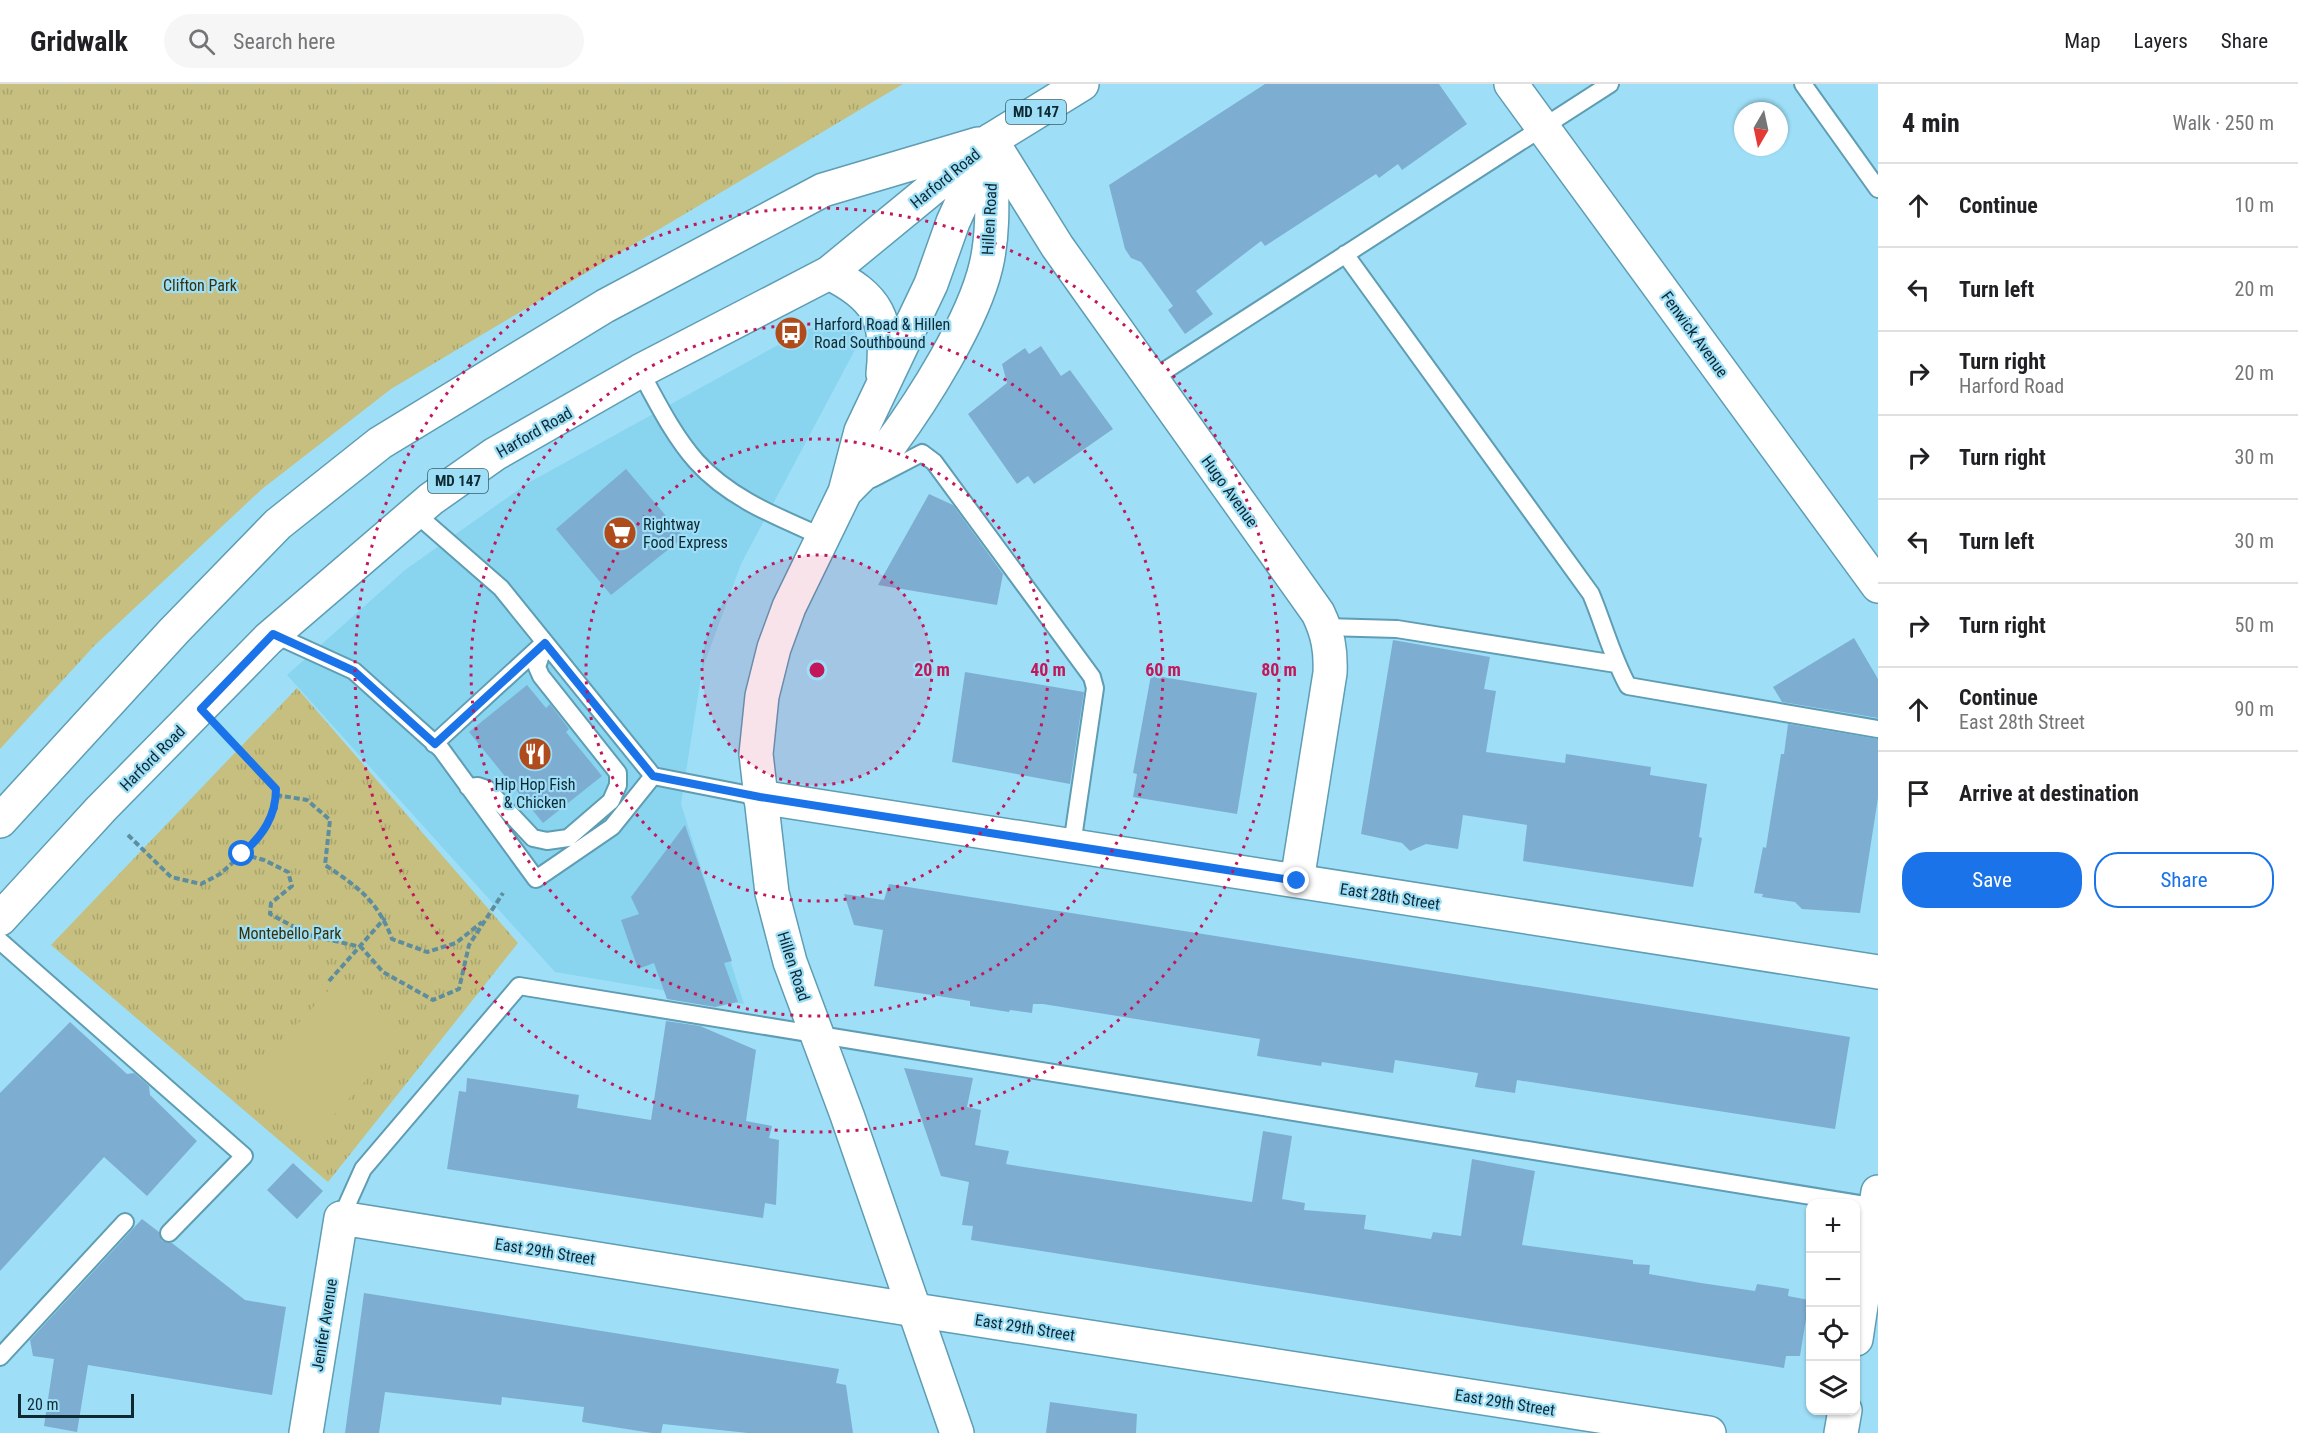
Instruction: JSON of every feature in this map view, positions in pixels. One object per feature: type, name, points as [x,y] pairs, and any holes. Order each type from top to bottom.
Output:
[{"type":"main road","name":"Harford Road","points":[[0,919],[101,808],[273,634],[415,513],[495,454],[640,371],[829,273],[991,140],[1082,84]]},
{"type":"main road","name":"Fenwick Avenue","points":[[1511,84],[1544,125],[1878,586]]},
{"type":"main road","name":"Harford Road","points":[[0,821],[174,631],[278,524],[380,443],[605,306],[823,190],[991,140]]},
{"type":"main road","name":"Hugo Avenue","points":[[991,140],[1057,246],[1318,613],[1325,627],[1331,649],[1330,673],[1297,881]]},
{"type":"main road","name":"Hillen Road","points":[[957,1433],[818,1035],[790,962],[772,893],[756,754],[762,696],[774,648],[789,607],[845,492],[861,431],[931,285],[953,222],[991,140]]},
{"type":"main road","name":"Hillen Road","points":[[845,492],[888,447],[948,355],[972,309],[986,266],[992,220],[991,140]]},
{"type":"main road","points":[[829,273],[854,285],[870,300],[881,320],[885,353],[882,385]]},
{"type":"main road","name":"East 28th Street","points":[[760,797],[1878,972]]},
{"type":"main road","points":[[1860,1313],[1877,1202]]},
{"type":"main road","name":"East 29th Street","points":[[341,1218],[915,1311],[1709,1433]]},
{"type":"main road","name":"Jenifer Avenue","points":[[306,1433],[341,1218]]},
{"type":"main road","points":[[1841,1433],[1844,1415]]},
{"type":"lane","points":[[1152,379],[1610,84]]},
{"type":"lane","points":[[1803,84],[1878,189]]},
{"type":"lane","points":[[1345,254],[1591,594],[1607,630],[1616,664],[1628,686],[1878,729]]},
{"type":"lane","points":[[640,371],[674,432],[697,462],[755,507],[822,537]]},
{"type":"lane","points":[[845,492],[922,453],[934,462],[1092,677],[1095,688],[1072,846]]},
{"type":"lane","points":[[415,513],[501,588],[653,776],[760,797]]},
{"type":"lane","points":[[1325,627],[1397,629],[1616,664]]},
{"type":"lane","points":[[273,634],[354,671],[435,744],[536,879],[612,827],[653,776]]},
{"type":"lane","points":[[435,744],[545,643]]},
{"type":"lane","points":[[468,787],[478,786],[487,789],[533,838],[547,841],[568,838],[611,801],[618,785],[618,773],[541,676],[537,667],[545,643]]},
{"type":"lane","points":[[0,940],[244,1156],[170,1233]]},
{"type":"lane","points":[[341,1218],[363,1168],[519,986],[1877,1202]]},
{"type":"lane","points":[[0,1357],[125,1222]]},
{"type":"path","points":[[101,808],[171,877],[201,884],[220,874],[260,838],[276,808],[276,789],[201,709]]},
{"type":"path","points":[[276,795],[307,800],[330,820],[325,865],[367,897],[385,918],[392,939],[427,952],[456,943],[485,919]]},
{"type":"path","points":[[242,854],[264,860],[288,872],[292,886],[271,903],[270,915],[309,935],[362,947],[383,972],[433,1000],[459,988],[469,945],[503,893]]},
{"type":"path","points":[[329,981],[362,947],[385,918]]},
{"type":"shaded area","points":[[836,322],[854,331],[857,346],[741,564],[702,670],[681,804],[744,1004],[555,972],[287,675],[405,570],[528,483],[805,330]]},
{"type":"green space","name":"Clifton Park","points":[[0,84],[903,84],[391,389],[262,489],[94,646],[0,749]]},
{"type":"green space","name":"Montebello Park","points":[[297,688],[518,943],[328,1182],[51,945]]},
{"type":"green space","points":[[342,976],[406,1037],[307,1144],[242,1084]]},
{"type":"building","points":[[1265,84],[1439,84],[1467,124],[1402,170],[1398,164],[1379,178],[1376,174],[1265,246],[1261,241],[1196,291],[1213,314],[1185,334],[1168,310],[1173,306],[1141,262],[1131,258],[1125,249],[1109,185]]},
{"type":"building","points":[[1041,346],[1061,376],[1070,370],[1113,429],[1034,484],[1028,476],[1017,484],[968,414],[1007,383],[1002,364],[1025,348],[1029,354]]},
{"type":"building","name":"Rightway Food Express","points":[[626,469],[684,537],[611,595],[556,529]]},
{"type":"building","points":[[929,494],[953,505],[1003,574],[997,605],[878,585]]},
{"type":"building","points":[[1854,638],[1878,679],[1878,718],[1782,702],[1773,687]]},
{"type":"building","points":[[1393,640],[1490,657],[1484,689],[1496,691],[1486,752],[1565,763],[1566,754],[1651,767],[1650,775],[1707,784],[1699,837],[1702,838],[1693,887],[1523,861],[1527,825],[1463,815],[1458,849],[1426,844],[1410,851],[1402,843],[1361,834]]},
{"type":"building","points":[[965,672],[1084,692],[1070,784],[952,762]]},
{"type":"building","points":[[1151,675],[1257,693],[1237,814],[1133,797],[1137,774],[1133,773]]},
{"type":"building","name":"Hip Hop Fish & Chicken","points":[[527,685],[546,708],[550,704],[569,729],[566,732],[602,776],[543,823],[469,732]]},
{"type":"building","points":[[1788,724],[1878,739],[1878,798],[1860,913],[1802,909],[1795,902],[1762,897],[1763,894],[1754,893],[1763,847],[1766,848]]},
{"type":"building","points":[[685,825],[732,961],[724,963],[738,1002],[715,1007],[667,999],[654,963],[638,969],[621,920],[639,914],[631,897]]},
{"type":"building","points":[[889,884],[1850,1037],[1835,1129],[1517,1080],[1515,1093],[1475,1087],[1478,1073],[1395,1060],[1393,1073],[1322,1062],[1321,1066],[1257,1056],[1260,1039],[1043,1004],[1033,1004],[1032,1013],[1010,1010],[1009,1012],[970,1006],[970,1001],[874,986],[883,930],[854,925],[844,894],[884,900]]},
{"type":"building","points":[[666,1021],[700,1026],[756,1050],[746,1121],[772,1126],[769,1138],[779,1140],[776,1205],[765,1203],[763,1218],[447,1169],[459,1091],[466,1092],[467,1078],[579,1095],[577,1108],[651,1120]]},
{"type":"building","points":[[70,1022],[127,1074],[134,1073],[149,1086],[150,1095],[197,1141],[147,1196],[104,1157],[0,1271],[0,1093]]},
{"type":"building","points":[[904,1068],[973,1078],[967,1107],[981,1110],[975,1145],[1009,1151],[1006,1164],[1252,1202],[1263,1131],[1292,1136],[1282,1199],[1305,1203],[1304,1210],[1366,1215],[1364,1229],[1431,1239],[1433,1232],[1461,1236],[1472,1159],[1535,1171],[1522,1245],[1633,1260],[1633,1264],[1650,1265],[1649,1274],[1701,1283],[1755,1291],[1757,1284],[1789,1289],[1788,1296],[1806,1299],[1806,1319],[1800,1356],[1786,1356],[1784,1368],[971,1240],[973,1226],[962,1225],[969,1182],[941,1176]]},
{"type":"building","points":[[293,1163],[323,1191],[297,1219],[267,1190]]},
{"type":"building","points":[[142,1219],[159,1232],[162,1241],[172,1243],[245,1300],[286,1307],[272,1395],[88,1365],[77,1432],[44,1426],[54,1359],[33,1356],[30,1340]]},
{"type":"building","points":[[364,1293],[839,1369],[836,1383],[846,1385],[853,1433],[748,1433],[663,1424],[661,1433],[652,1433],[582,1422],[584,1407],[502,1397],[501,1405],[385,1392],[379,1433],[345,1433]]},
{"type":"building","points":[[1050,1402],[1137,1414],[1136,1433],[1046,1433]]},
{"type":"place","name":"Harford Road & Hillen Road Southbound","points":[[791,333]]},
{"type":"place","name":"Rightway Food Express","points":[[620,533]]},
{"type":"place","name":"Hip Hop Fish & Chicken","points":[[535,754]]},
{"type":"route","points":[[242,854],[260,838],[276,808],[276,789],[201,709],[273,634],[354,671],[435,744],[545,643],[653,776],[760,797],[1297,881]]}]
